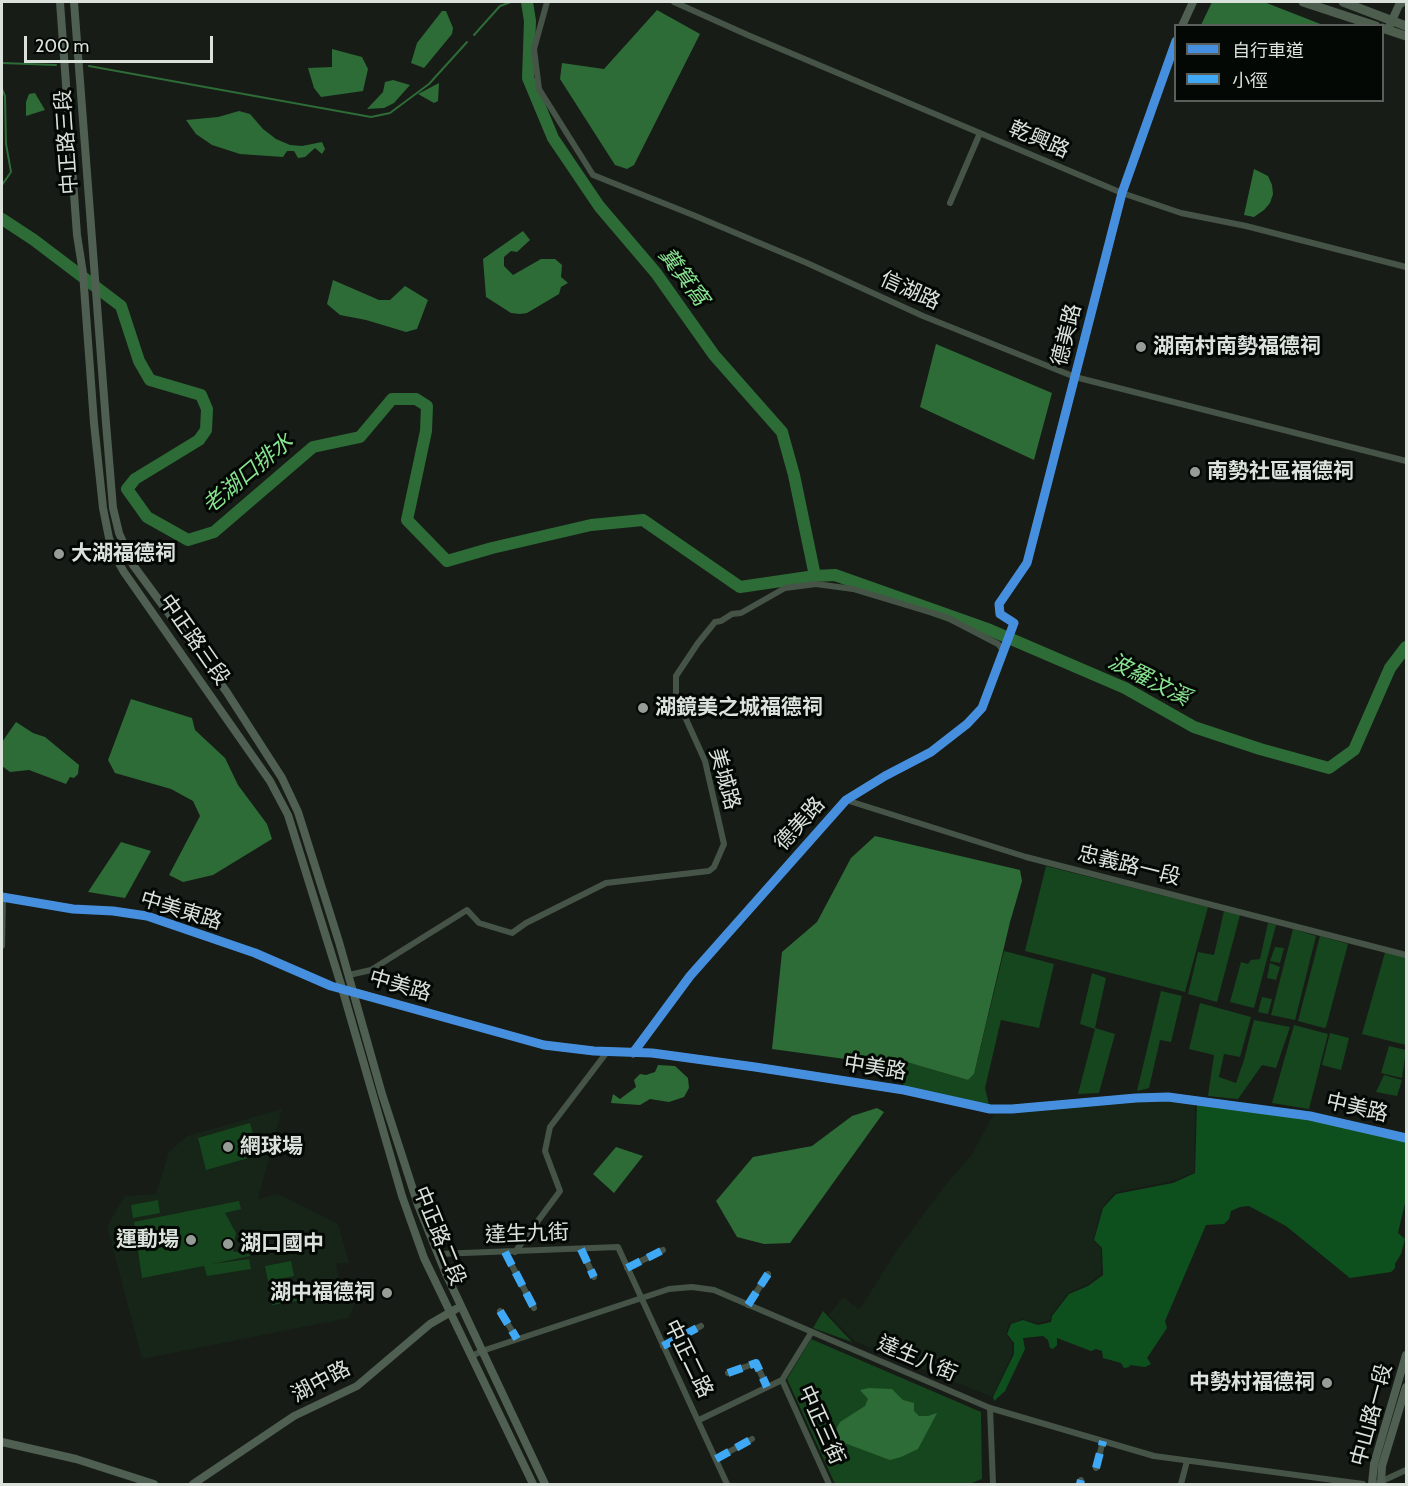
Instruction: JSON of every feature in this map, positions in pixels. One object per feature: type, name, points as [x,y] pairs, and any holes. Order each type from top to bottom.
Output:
[{"type":"main road","name":"中正路三段","points":[[60,2],[77,235],[83,273],[103,508],[109,537],[116,558],[270,781],[288,815],[342,988]]},
{"type":"main road","name":"中正路三段","points":[[74,2],[113,508],[125,551],[226,691],[282,778],[306,836],[353,992]]},
{"type":"main road","points":[[1183,24],[1193,2]]},
{"type":"main road","points":[[1303,2],[1370,24]]},
{"type":"main road","points":[[1343,2],[1407,36]]},
{"type":"main road","points":[[1388,26],[1399,4],[1403,2]]},
{"type":"main road","points":[[1388,26],[1407,26]]},
{"type":"main road","name":"德美路","points":[[633,1053],[690,976],[846,800],[885,776],[931,753],[968,724],[982,708],[1014,623],[1000,614],[999,604],[1027,562],[1122,193],[1174,46]]},
{"type":"main road","name":"中美路","points":[[342,988],[544,1045],[744,1066],[904,1089],[990,1108],[1012,1109],[1168,1097],[1311,1116],[1407,1138]]},
{"type":"main road","name":"中正路二段","points":[[342,988],[402,1196],[424,1258],[533,1485]]},
{"type":"main road","name":"中正路二段","points":[[353,992],[382,1094],[418,1204],[462,1307],[546,1485]]},
{"type":"main road","name":"湖中路","points":[[193,1485],[294,1416],[357,1386],[430,1324],[462,1307]]},
{"type":"main road","name":"中山路一段","points":[[1377,1484],[1374,1464],[1407,1355]]},
{"type":"main road","name":"中山路一段","points":[[1377,1484],[1407,1387]]},
{"type":"main road","points":[[2,1442],[76,1459],[154,1485]]},
{"type":"street","name":"信湖路","points":[[547,2],[534,49],[539,89],[593,175],[807,263],[923,316],[1075,377],[1407,461]]},
{"type":"street","name":"乾興路","points":[[674,2],[1122,193],[1181,213],[1246,226],[1407,267]]},
{"type":"street","points":[[950,203],[980,133]]},
{"type":"street","name":"美城路","points":[[349,975],[371,970],[467,910],[479,923],[513,933],[526,923],[606,883],[709,871],[714,867],[724,844],[705,761],[676,696],[676,676],[715,622],[732,614],[741,613],[785,588],[816,584],[854,589],[946,617],[1005,648]]},
{"type":"street","name":"忠義路一段","points":[[846,800],[1026,857],[1407,955]]},
{"type":"street","points":[[2,898],[2,946]]},
{"type":"street","name":"中美東路","points":[[2,898],[73,909],[147,916],[255,953],[331,986],[342,988]]},
{"type":"street","points":[[515,1252],[560,1191],[545,1151],[550,1127],[607,1052]]},
{"type":"street","name":"達生九街","points":[[438,1254],[618,1247]]},
{"type":"street","name":"中正二路","points":[[618,1247],[727,1485]]},
{"type":"street","points":[[581,1249],[594,1277]]},
{"type":"street","points":[[627,1268],[663,1250]]},
{"type":"street","points":[[505,1252],[534,1308]]},
{"type":"street","points":[[748,1305],[768,1274]]},
{"type":"street","name":"達生八街","points":[[472,1356],[482,1350],[669,1289],[692,1287],[714,1290],[990,1408],[1154,1456],[1363,1485]]},
{"type":"street","points":[[500,1311],[517,1339]]},
{"type":"street","points":[[663,1346],[701,1326]]},
{"type":"street","points":[[699,1420],[782,1380],[811,1333]]},
{"type":"street","points":[[729,1373],[756,1363],[767,1388]]},
{"type":"street","name":"中正三街","points":[[782,1380],[829,1485]]},
{"type":"street","points":[[990,1408],[993,1485]]},
{"type":"street","points":[[716,1459],[753,1439]]},
{"type":"street","points":[[1096,1468],[1103,1441]]},
{"type":"street","points":[[1181,1485],[1187,1461]]},
{"type":"street","points":[[1377,1484],[1407,1470]]},
{"type":"street","points":[[1287,1485],[1289,1476]]},
{"type":"shaded area","points":[[1212,2],[1264,2],[1320,24],[1201,24]]},
{"type":"shaded area","points":[[657,10],[700,34],[634,165],[627,169],[615,165],[560,79],[562,63],[604,69]]},
{"type":"shaded area","points":[[442,11],[446,11],[453,28],[452,34],[424,68],[411,63],[417,43]]},
{"type":"shaded area","points":[[332,49],[362,57],[368,69],[363,91],[321,97],[314,88],[308,68],[332,67]]},
{"type":"shaded area","points":[[393,80],[410,85],[394,103],[384,108],[367,109],[383,92],[385,82]]},
{"type":"shaded area","points":[[439,83],[438,101],[434,103],[418,94]]},
{"type":"shaded area","points":[[35,93],[45,110],[26,116],[26,102],[29,94]]},
{"type":"shaded area","points":[[239,111],[250,114],[263,129],[276,139],[290,145],[302,146],[322,142],[325,149],[322,154],[315,148],[305,157],[298,158],[294,151],[287,151],[283,157],[240,154],[212,145],[196,134],[186,120],[218,117]]},
{"type":"shaded area","points":[[1254,169],[1268,176],[1273,194],[1270,203],[1254,217],[1244,215]]},
{"type":"shaded area","points":[[523,231],[530,240],[517,252],[511,251],[504,257],[504,266],[513,275],[541,259],[555,259],[562,265],[561,277],[568,283],[561,287],[559,294],[527,313],[520,314],[511,313],[486,297],[483,259]]},
{"type":"shaded area","points":[[333,280],[379,300],[390,300],[405,286],[428,300],[417,329],[406,332],[340,315],[327,304]]},
{"type":"shaded area","points":[[936,344],[1052,393],[1034,460],[920,407]]},
{"type":"shaded area","points":[[131,699],[192,718],[195,730],[225,758],[238,785],[267,824],[272,839],[213,875],[183,882],[169,875],[200,816],[193,801],[171,789],[115,773],[108,760]]},
{"type":"shaded area","points":[[16,722],[33,733],[45,737],[79,765],[78,774],[74,778],[70,777],[66,784],[29,770],[10,772],[2,766],[2,742]]},
{"type":"shaded area","points":[[875,836],[1020,870],[1022,881],[974,1074],[968,1080],[910,1063],[867,1062],[772,1049],[782,952],[817,922],[851,858]]},
{"type":"shaded area","points":[[121,842],[151,851],[125,898],[88,892]]},
{"type":"shaded area","points":[[1046,866],[1208,907],[1185,992],[1025,951]]},
{"type":"shaded area","points":[[1224,911],[1240,915],[1217,1002],[1188,994],[1198,952],[1214,955]]},
{"type":"shaded area","points":[[1268,923],[1276,925],[1254,1008],[1230,1002],[1241,962],[1248,964],[1251,960],[1260,959]]},
{"type":"shaded area","points":[[1293,929],[1316,936],[1295,1020],[1271,1015]]},
{"type":"shaded area","points":[[1320,936],[1348,944],[1324,1028],[1298,1021]]},
{"type":"shaded area","points":[[1275,947],[1284,948],[1280,963],[1270,961]]},
{"type":"shaded area","points":[[1386,949],[1406,955],[1406,1045],[1362,1034]]},
{"type":"shaded area","points":[[1004,951],[1054,964],[1039,1028],[1001,1020],[985,1088],[990,1109],[904,1090],[902,1072],[871,1071],[872,1062],[910,1063],[968,1080],[974,1074]]},
{"type":"shaded area","points":[[1270,963],[1280,967],[1276,980],[1267,978]]},
{"type":"shaded area","points":[[1092,973],[1106,978],[1095,1028],[1115,1034],[1099,1093],[1078,1094],[1095,1029],[1080,1024]]},
{"type":"shaded area","points":[[1161,991],[1182,996],[1171,1042],[1160,1040],[1149,1088],[1137,1091]]},
{"type":"shaded area","points":[[1262,997],[1272,999],[1268,1014],[1258,1012]]},
{"type":"shaded area","points":[[1200,1003],[1251,1017],[1240,1057],[1224,1054],[1219,1077],[1236,1083],[1254,1020],[1290,1027],[1276,1068],[1262,1065],[1238,1099],[1208,1096],[1214,1055],[1189,1049]]},
{"type":"shaded area","points":[[1294,1025],[1328,1034],[1309,1109],[1272,1103]]},
{"type":"shaded area","points":[[1330,1033],[1349,1038],[1341,1070],[1322,1065]]},
{"type":"shaded area","points":[[1389,1046],[1406,1050],[1402,1078],[1381,1073]]},
{"type":"shaded area","points":[[658,1065],[675,1066],[688,1078],[689,1088],[684,1097],[669,1102],[650,1099],[640,1105],[611,1103],[613,1094],[620,1099],[636,1087],[634,1080],[640,1074],[655,1072]]},
{"type":"shaded area","points":[[1384,1075],[1402,1080],[1397,1096],[1376,1092]]},
{"type":"shaded area","points":[[1169,1100],[1195,1105],[1194,1172],[1173,1181],[1116,1192],[1102,1207],[1093,1240],[1101,1249],[1101,1274],[1088,1284],[1068,1293],[1051,1315],[1050,1320],[1038,1323],[1023,1319],[1009,1324],[1006,1334],[1012,1343],[1012,1354],[992,1397],[856,1342],[829,1315],[843,1297],[859,1310],[900,1246],[943,1188],[972,1154],[996,1110]]},
{"type":"shaded area","points":[[1197,1104],[1320,1121],[1406,1142],[1406,1199],[1398,1233],[1405,1239],[1395,1268],[1391,1272],[1350,1278],[1286,1226],[1249,1206],[1240,1207],[1231,1211],[1229,1219],[1224,1224],[1206,1225],[1165,1321],[1167,1328],[1147,1358],[1151,1364],[1145,1367],[1130,1365],[1124,1368],[1121,1363],[1103,1358],[1102,1351],[1096,1349],[1091,1351],[1057,1338],[1057,1345],[1053,1349],[1043,1336],[1023,1338],[1025,1349],[1005,1391],[994,1401],[993,1397],[1014,1354],[1014,1343],[1007,1334],[1011,1324],[1023,1320],[1038,1325],[1051,1322],[1052,1316],[1069,1294],[1088,1286],[1103,1275],[1102,1248],[1094,1240],[1103,1208],[1116,1194],[1173,1183],[1195,1173]]},
{"type":"shaded area","points":[[877,1108],[884,1112],[790,1243],[764,1244],[737,1237],[716,1201],[753,1157],[812,1146],[852,1116]]},
{"type":"shaded area","name":"湖口國中","points":[[282,1109],[258,1199],[278,1194],[338,1224],[349,1263],[336,1263],[338,1275],[341,1282],[355,1281],[357,1298],[349,1318],[142,1359],[107,1226],[125,1196],[156,1194],[169,1152],[187,1136]]},
{"type":"shaded area","name":"網球場","points":[[250,1123],[259,1155],[206,1170],[198,1138]]},
{"type":"shaded area","points":[[616,1147],[643,1156],[614,1193],[593,1174]]},
{"type":"shaded area","points":[[158,1200],[160,1213],[133,1218],[131,1205]]},
{"type":"shaded area","points":[[239,1201],[241,1209],[225,1213],[236,1233],[234,1252],[248,1250],[250,1256],[212,1264],[249,1259],[251,1269],[207,1276],[204,1266],[142,1278],[134,1222]]},
{"type":"shaded area","points":[[291,1261],[294,1276],[268,1281],[265,1266]]},
{"type":"shaded area","points":[[295,1290],[297,1301],[272,1305],[270,1295]]},
{"type":"shaded area","points":[[823,1311],[852,1342],[813,1328]]},
{"type":"shaded area","points":[[811,1339],[981,1412],[982,1479],[969,1484],[835,1484],[787,1379]]},
{"type":"shaded area","points":[[892,1389],[903,1400],[914,1403],[914,1411],[919,1416],[937,1413],[918,1449],[890,1460],[831,1438],[840,1422],[865,1406],[868,1399],[860,1390]]},
{"type":"waterway","points":[[474,35],[500,6],[511,2]]},
{"type":"waterway","name":"糞箕窩","points":[[527,2],[530,21],[528,78],[553,138],[599,206],[656,273],[714,355],[782,432],[794,475],[815,576]]},
{"type":"waterway","points":[[89,66],[371,117],[390,113],[429,84],[467,42]]},
{"type":"waterway","points":[[2,63],[56,65]]},
{"type":"waterway","points":[[2,89],[5,96],[6,144],[11,172],[2,185]]},
{"type":"waterway","name":"老湖口排水","points":[[2,219],[34,240],[121,306],[139,361],[150,380],[201,395],[207,409],[206,430],[199,440],[135,479],[127,489],[147,517],[188,540],[214,532],[313,447],[360,437],[392,399],[416,399],[427,406],[426,431],[407,520],[447,561],[591,525],[643,520],[740,587],[835,575],[990,630],[1125,688],[1194,727],[1260,749],[1329,768],[1354,750],[1390,668],[1406,647]]},
{"type":"marked path","points":[[581,1249],[594,1277]]},
{"type":"marked path","points":[[627,1268],[663,1250]]},
{"type":"marked path","points":[[505,1252],[534,1308]]},
{"type":"marked path","points":[[748,1305],[768,1274]]},
{"type":"marked path","points":[[500,1311],[517,1339]]},
{"type":"marked path","points":[[663,1346],[701,1326]]},
{"type":"marked path","points":[[728,1373],[756,1363],[767,1387]]},
{"type":"marked path","points":[[716,1459],[752,1439]]},
{"type":"marked path","points":[[1096,1468],[1103,1441]]},
{"type":"marked path","points":[[1080,1484],[1081,1480]]},
{"type":"cycle path","points":[[633,1053],[690,976],[846,800],[931,752],[967,724],[982,708],[1014,623],[1000,614],[999,604],[1027,563],[1122,193],[1174,47]]},
{"type":"cycle path","points":[[2,897],[73,909],[147,916],[255,953],[331,986],[544,1045],[594,1051],[652,1053],[755,1067],[904,1090],[990,1109],[1168,1097],[1310,1116],[1406,1138]]},
{"type":"place","name":"湖南村南勢福德祠","points":[[1141,347]]},
{"type":"place","name":"南勢社區福德祠","points":[[1195,472]]},
{"type":"place","name":"大湖福德祠","points":[[59,554]]},
{"type":"place","name":"湖鏡美之城福德祠","points":[[643,708]]},
{"type":"place","name":"網球場","points":[[228,1147]]},
{"type":"place","name":"運動場","points":[[191,1240]]},
{"type":"place","name":"湖口國中","points":[[228,1244]]},
{"type":"place","name":"湖中福德祠","points":[[387,1293]]},
{"type":"place","name":"中勢村福德祠","points":[[1327,1383]]},
{"type":"water label","name":"波羅汶溪","points":[[1149,680]]}]
